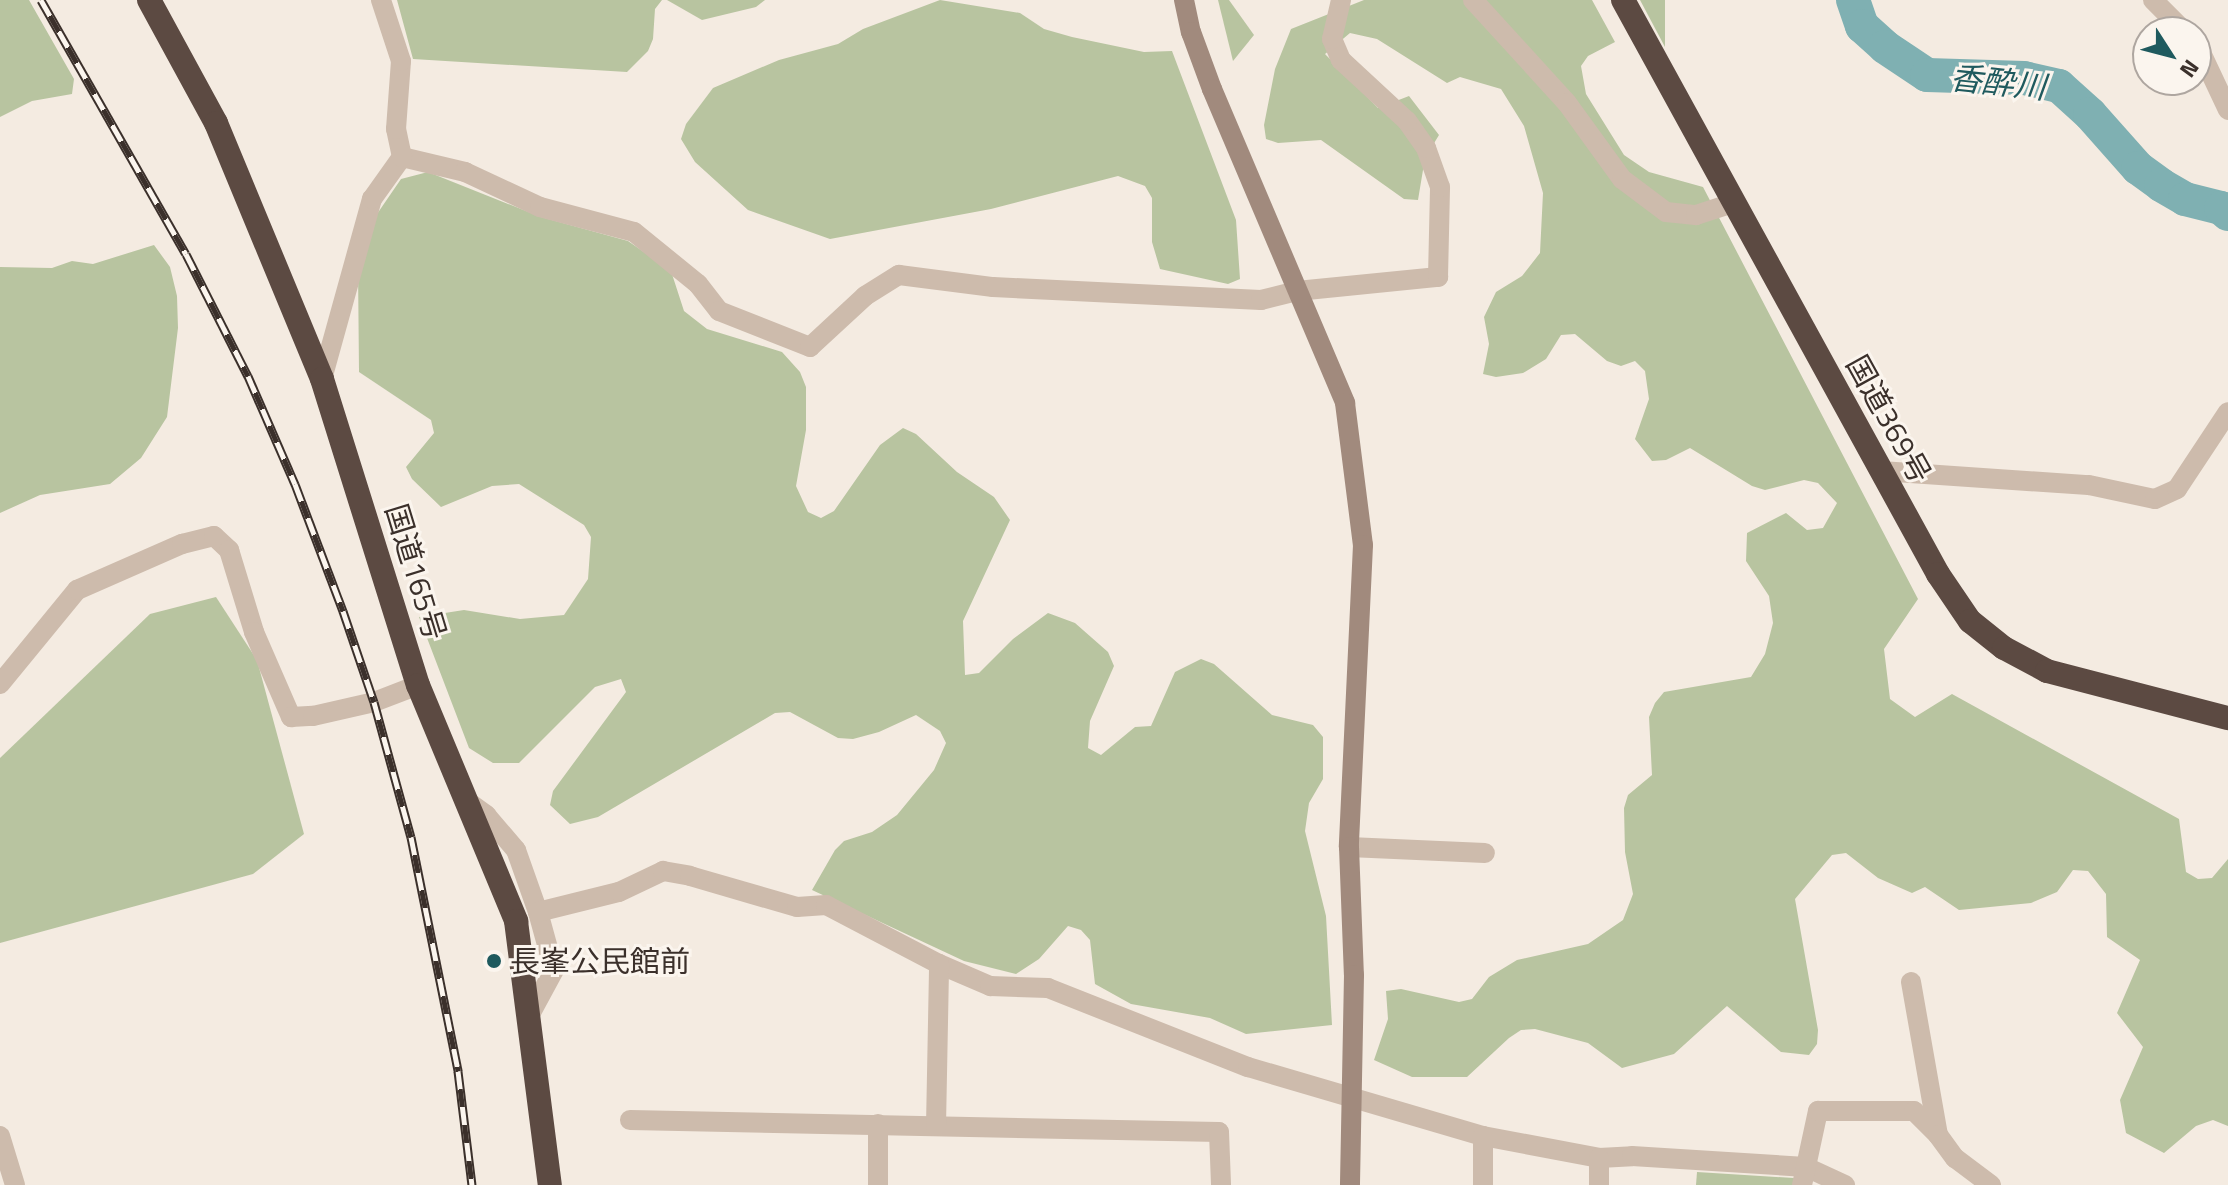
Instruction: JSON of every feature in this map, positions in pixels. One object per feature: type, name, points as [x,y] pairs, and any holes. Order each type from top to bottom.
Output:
[{"type":"highway","name":"国道165号","points":[[149,0],[216,123],[322,379],[418,685],[516,921],[550,1185]]},
{"type":"highway","name":"国道369号","points":[[1623,0],[1881,471],[1970,621],[2004,648],[2047,671],[2228,718]]},
{"type":"street","points":[[322,379],[372,199],[402,157],[396,129],[401,61],[381,0]]},
{"type":"street","points":[[1184,0],[1191,32],[1212,89],[1345,403],[1363,545],[1349,847],[1354,975],[1350,1185]]},
{"type":"street","points":[[402,157],[465,172],[540,207],[634,232],[698,284],[719,311],[810,347],[865,296],[899,275],[993,287],[1261,300],[1297,291],[1438,277],[1440,187],[1426,148],[1407,121],[1341,60],[1332,39],[1341,0]]},
{"type":"street","points":[[1473,0],[1567,103],[1622,179],[1666,212],[1696,215],[1732,203]]},
{"type":"street","points":[[2153,0],[2169,16]]},
{"type":"street","points":[[2212,76],[2228,110]]},
{"type":"street","points":[[1881,471],[2089,485],[2155,499],[2177,489],[2228,412]]},
{"type":"street","points":[[0,684],[77,590],[182,544],[214,536],[229,550],[254,632],[291,717],[313,716],[374,702],[418,685]]},
{"type":"street","points":[[467,801],[486,815],[516,850],[538,912],[554,970],[528,1018]]},
{"type":"street","points":[[1349,847],[1485,853]]},
{"type":"street","points":[[538,912],[619,892],[663,871],[797,907],[826,905],[939,964],[990,986],[1048,988],[1248,1067],[1352,1095],[1483,1136],[1599,1158],[1632,1156],[1804,1176],[1845,1185]]},
{"type":"street","points":[[936,1126],[939,964]]},
{"type":"street","points":[[1911,982],[1938,1135]]},
{"type":"street","points":[[1804,1176],[1818,1111],[1914,1111],[1955,1158],[1991,1185]]},
{"type":"street","points":[[630,1120],[1219,1132],[1221,1185]]},
{"type":"street","points":[[878,1124],[878,1185]]},
{"type":"street","points":[[0,1136],[15,1185]]},
{"type":"street","points":[[1483,1136],[1483,1185]]},
{"type":"street","points":[[1599,1158],[1599,1185]]},
{"type":"green space","points":[[0,0],[29,0],[74,79],[72,94],[32,101],[0,117]]},
{"type":"green space","points":[[397,0],[662,0],[655,9],[653,39],[648,51],[627,72],[413,59]]},
{"type":"green space","points":[[667,0],[765,0],[756,7],[702,20]]},
{"type":"green space","points":[[940,0],[1020,13],[1044,29],[1072,37],[1144,52],[1172,51],[1236,220],[1240,279],[1228,284],[1160,269],[1152,242],[1152,198],[1145,186],[1118,176],[991,209],[830,239],[748,210],[695,162],[681,139],[686,124],[713,88],[779,60],[838,44],[863,29]]},
{"type":"green space","points":[[1218,0],[1229,0],[1254,35],[1233,61]]},
{"type":"green space","points":[[1364,0],[1592,0],[1615,42],[1588,56],[1581,66],[1586,94],[1624,155],[1649,172],[1703,187],[1918,599],[1884,649],[1890,699],[1915,717],[1952,694],[2179,819],[2186,872],[2198,879],[2212,878],[2228,859],[2228,1126],[2213,1120],[2196,1126],[2164,1153],[2126,1133],[2120,1100],[2143,1047],[2117,1013],[2140,960],[2107,937],[2106,894],[2088,871],[2073,870],[2057,892],[2031,903],[1959,910],[1925,887],[1912,893],[1878,878],[1846,853],[1832,855],[1795,899],[1818,1030],[1817,1044],[1809,1055],[1781,1052],[1727,1006],[1674,1054],[1622,1068],[1588,1043],[1535,1029],[1521,1030],[1509,1038],[1467,1077],[1412,1077],[1374,1060],[1388,1019],[1386,991],[1401,989],[1459,1002],[1472,999],[1489,977],[1517,960],[1588,944],[1623,920],[1633,894],[1625,852],[1624,808],[1628,795],[1652,775],[1649,717],[1655,703],[1664,692],[1751,677],[1765,654],[1773,623],[1769,596],[1746,561],[1747,533],[1786,513],[1807,530],[1823,528],[1837,503],[1818,483],[1804,480],[1765,490],[1752,486],[1690,448],[1666,460],[1652,461],[1635,439],[1649,399],[1645,371],[1635,361],[1621,366],[1607,361],[1575,334],[1561,335],[1546,359],[1523,373],[1496,377],[1483,374],[1489,344],[1484,317],[1496,292],[1522,276],[1540,253],[1543,193],[1524,126],[1501,89],[1460,77],[1447,83],[1377,39],[1350,33],[1325,54],[1378,108],[1409,96],[1439,135],[1425,158],[1418,200],[1404,199],[1321,140],[1278,143],[1266,139],[1264,125],[1275,69],[1291,29]]},
{"type":"green space","points":[[1640,0],[1665,0],[1665,47]]},
{"type":"green space","points":[[428,172],[541,217],[628,241],[671,271],[684,311],[707,329],[782,352],[800,372],[806,387],[806,430],[796,486],[808,512],[821,518],[834,511],[880,445],[903,428],[916,434],[957,472],[994,497],[1010,520],[963,621],[965,675],[979,673],[1013,639],[1048,613],[1075,623],[1108,652],[1114,666],[1090,721],[1088,748],[1101,755],[1135,727],[1151,726],[1175,672],[1201,659],[1214,664],[1272,715],[1313,725],[1323,737],[1323,779],[1309,803],[1305,831],[1326,916],[1332,1025],[1246,1034],[1210,1018],[1131,1004],[1095,984],[1090,940],[1081,930],[1068,926],[1039,959],[1016,974],[964,961],[812,890],[835,850],[844,841],[872,832],[897,815],[934,770],[946,743],[940,731],[916,715],[879,732],[853,739],[838,738],[790,712],[775,713],[598,817],[570,824],[550,805],[553,791],[626,692],[621,679],[595,687],[519,763],[493,763],[469,748],[419,617],[464,610],[520,619],[564,615],[588,579],[591,537],[584,525],[519,484],[492,486],[441,507],[412,479],[406,467],[434,433],[431,420],[359,372],[358,268],[377,214],[401,179]]},
{"type":"green space","points":[[154,245],[170,267],[177,296],[178,328],[167,417],[141,458],[110,484],[40,495],[0,513],[0,267],[52,268],[72,261],[93,264]]},
{"type":"green space","points":[[216,597],[257,660],[304,834],[253,874],[0,943],[0,758],[150,614]]},
{"type":"green space","points":[[1697,1172],[1794,1178],[1793,1185],[1696,1185]]},
{"type":"waterway","name":"香酔川","points":[[1853,0],[1862,26],[1885,47],[1927,75],[2024,78],[2059,86],[2090,114],[2138,168],[2185,199],[2221,208],[2228,214]]},
{"type":"railway","points":[[41,0],[186,254],[248,376],[295,484],[343,611],[374,702],[411,837],[458,1071],[472,1185]]},
{"type":"place","name":"長峯公民館前","points":[[494,961]]}]
